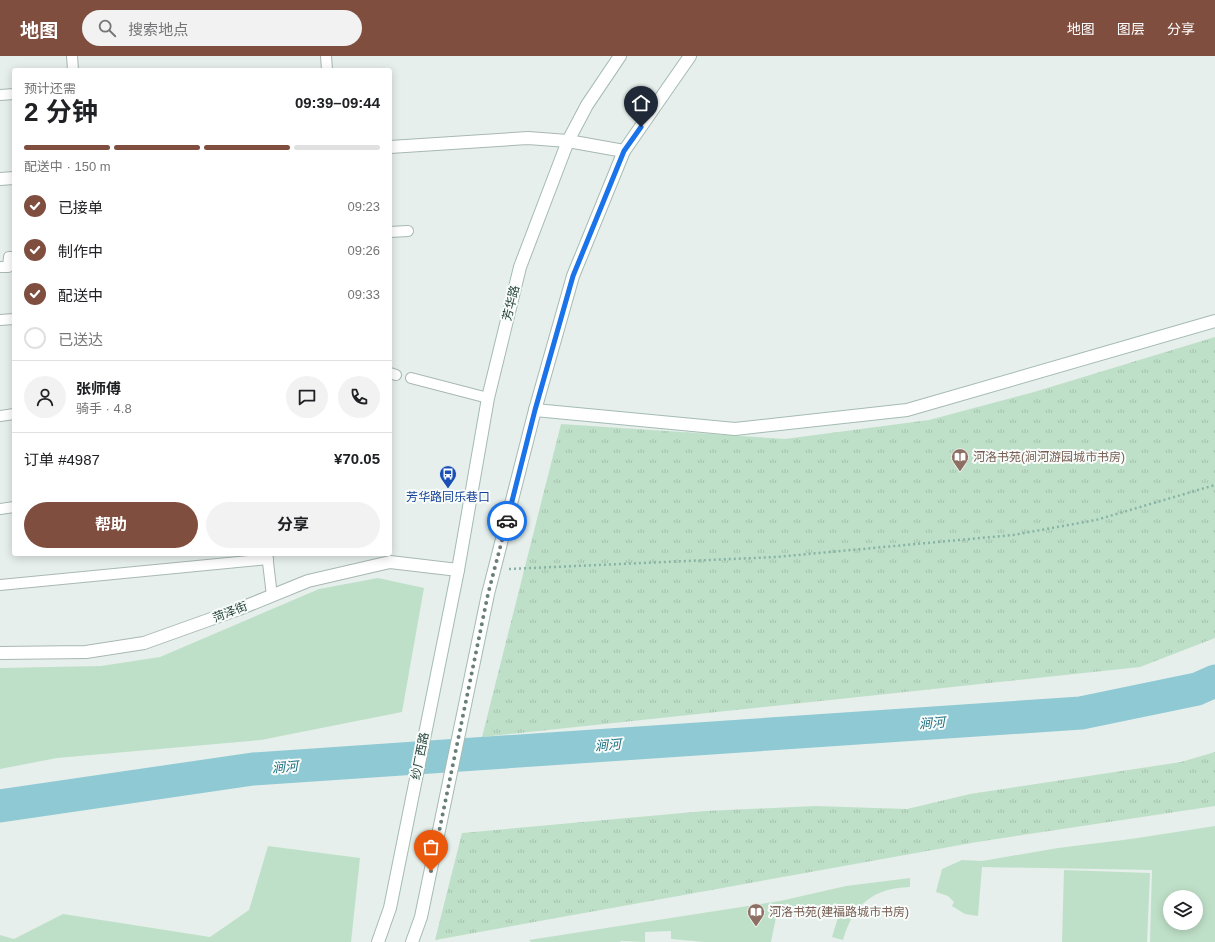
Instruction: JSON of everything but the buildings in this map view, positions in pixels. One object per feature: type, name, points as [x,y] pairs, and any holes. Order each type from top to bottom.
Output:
[{"type":"main road","name":"芳华路","points":[[458,570],[488,398],[520,268],[568,142],[587,105],[620,56]]},
{"type":"main road","points":[[412,942],[421,917],[488,594],[535,410],[573,276],[624,151],[690,56]]},
{"type":"main road","points":[[392,147],[528,138],[568,142],[624,151]]},
{"type":"main road","points":[[0,180],[12,178]]},
{"type":"main road","points":[[535,410],[735,429],[907,410],[1215,321]]},
{"type":"main road","name":"菏泽街","points":[[0,653],[86,652],[144,643],[239,609],[308,581],[390,562],[458,570]]},
{"type":"main road","name":"纱厂西路","points":[[378,942],[390,908],[458,570]]},
{"type":"lane","points":[[72,56],[73,68]]},
{"type":"lane","points":[[326,56],[327,68]]},
{"type":"lane","points":[[0,95],[12,94]]},
{"type":"lane","points":[[392,232],[408,232]]},
{"type":"lane","points":[[0,267],[8,267],[9,257],[12,257]]},
{"type":"lane","points":[[0,320],[12,319]]},
{"type":"lane","points":[[411,378],[488,398]]},
{"type":"lane","points":[[0,416],[12,414]]},
{"type":"lane","points":[[0,509],[12,507]]},
{"type":"lane","points":[[0,585],[268,556],[272,596]]},
{"type":"path","points":[[495,569],[776,557],[1013,535],[1096,520],[1215,485]]},
{"type":"green space","points":[[1215,337],[1215,638],[1140,667],[482,737],[561,424],[785,439],[929,420],[1034,392]]},
{"type":"green space","points":[[378,578],[424,588],[402,712],[261,740],[57,758],[0,769],[0,668],[101,666],[160,657],[319,589]]},
{"type":"green space","points":[[1215,752],[1215,806],[977,842],[435,940],[462,833],[705,811],[815,806],[907,809],[970,794],[1181,762]]},
{"type":"green space","points":[[1215,826],[1215,942],[1150,942],[1152,870],[982,867],[978,916],[965,914],[952,906],[954,902],[948,896],[936,892],[942,869],[962,860],[982,861],[1058,848],[1131,839]]},
{"type":"green space","points":[[268,846],[360,858],[351,942],[0,942],[0,935],[14,939],[63,914],[210,937],[249,910]]},
{"type":"green space","points":[[1064,870],[1150,873],[1147,942],[1062,942]]},
{"type":"green space","points":[[910,878],[910,887],[885,891],[866,901],[852,917],[843,940],[832,937],[840,911],[778,908],[771,942],[705,942],[671,939],[671,931],[645,932],[645,942],[531,942],[529,940],[780,901],[846,886]]},
{"type":"waterway","name":"涧河","points":[[0,806],[253,769],[1081,713],[1197,689],[1215,681]]},
{"type":"way so far","points":[[431,871],[488,594],[507,521]]},
{"type":"place","name":"河洛书苑(涧河游园城市书房)","points":[[960,472]]},
{"type":"place","name":"芳华路同乐巷口","points":[[448,489]]},
{"type":"place","name":"河洛书苑(建福路城市书房)","points":[[756,927]]},
{"type":"route","points":[[507,521],[535,410],[573,276],[624,151],[641,127]]}]
